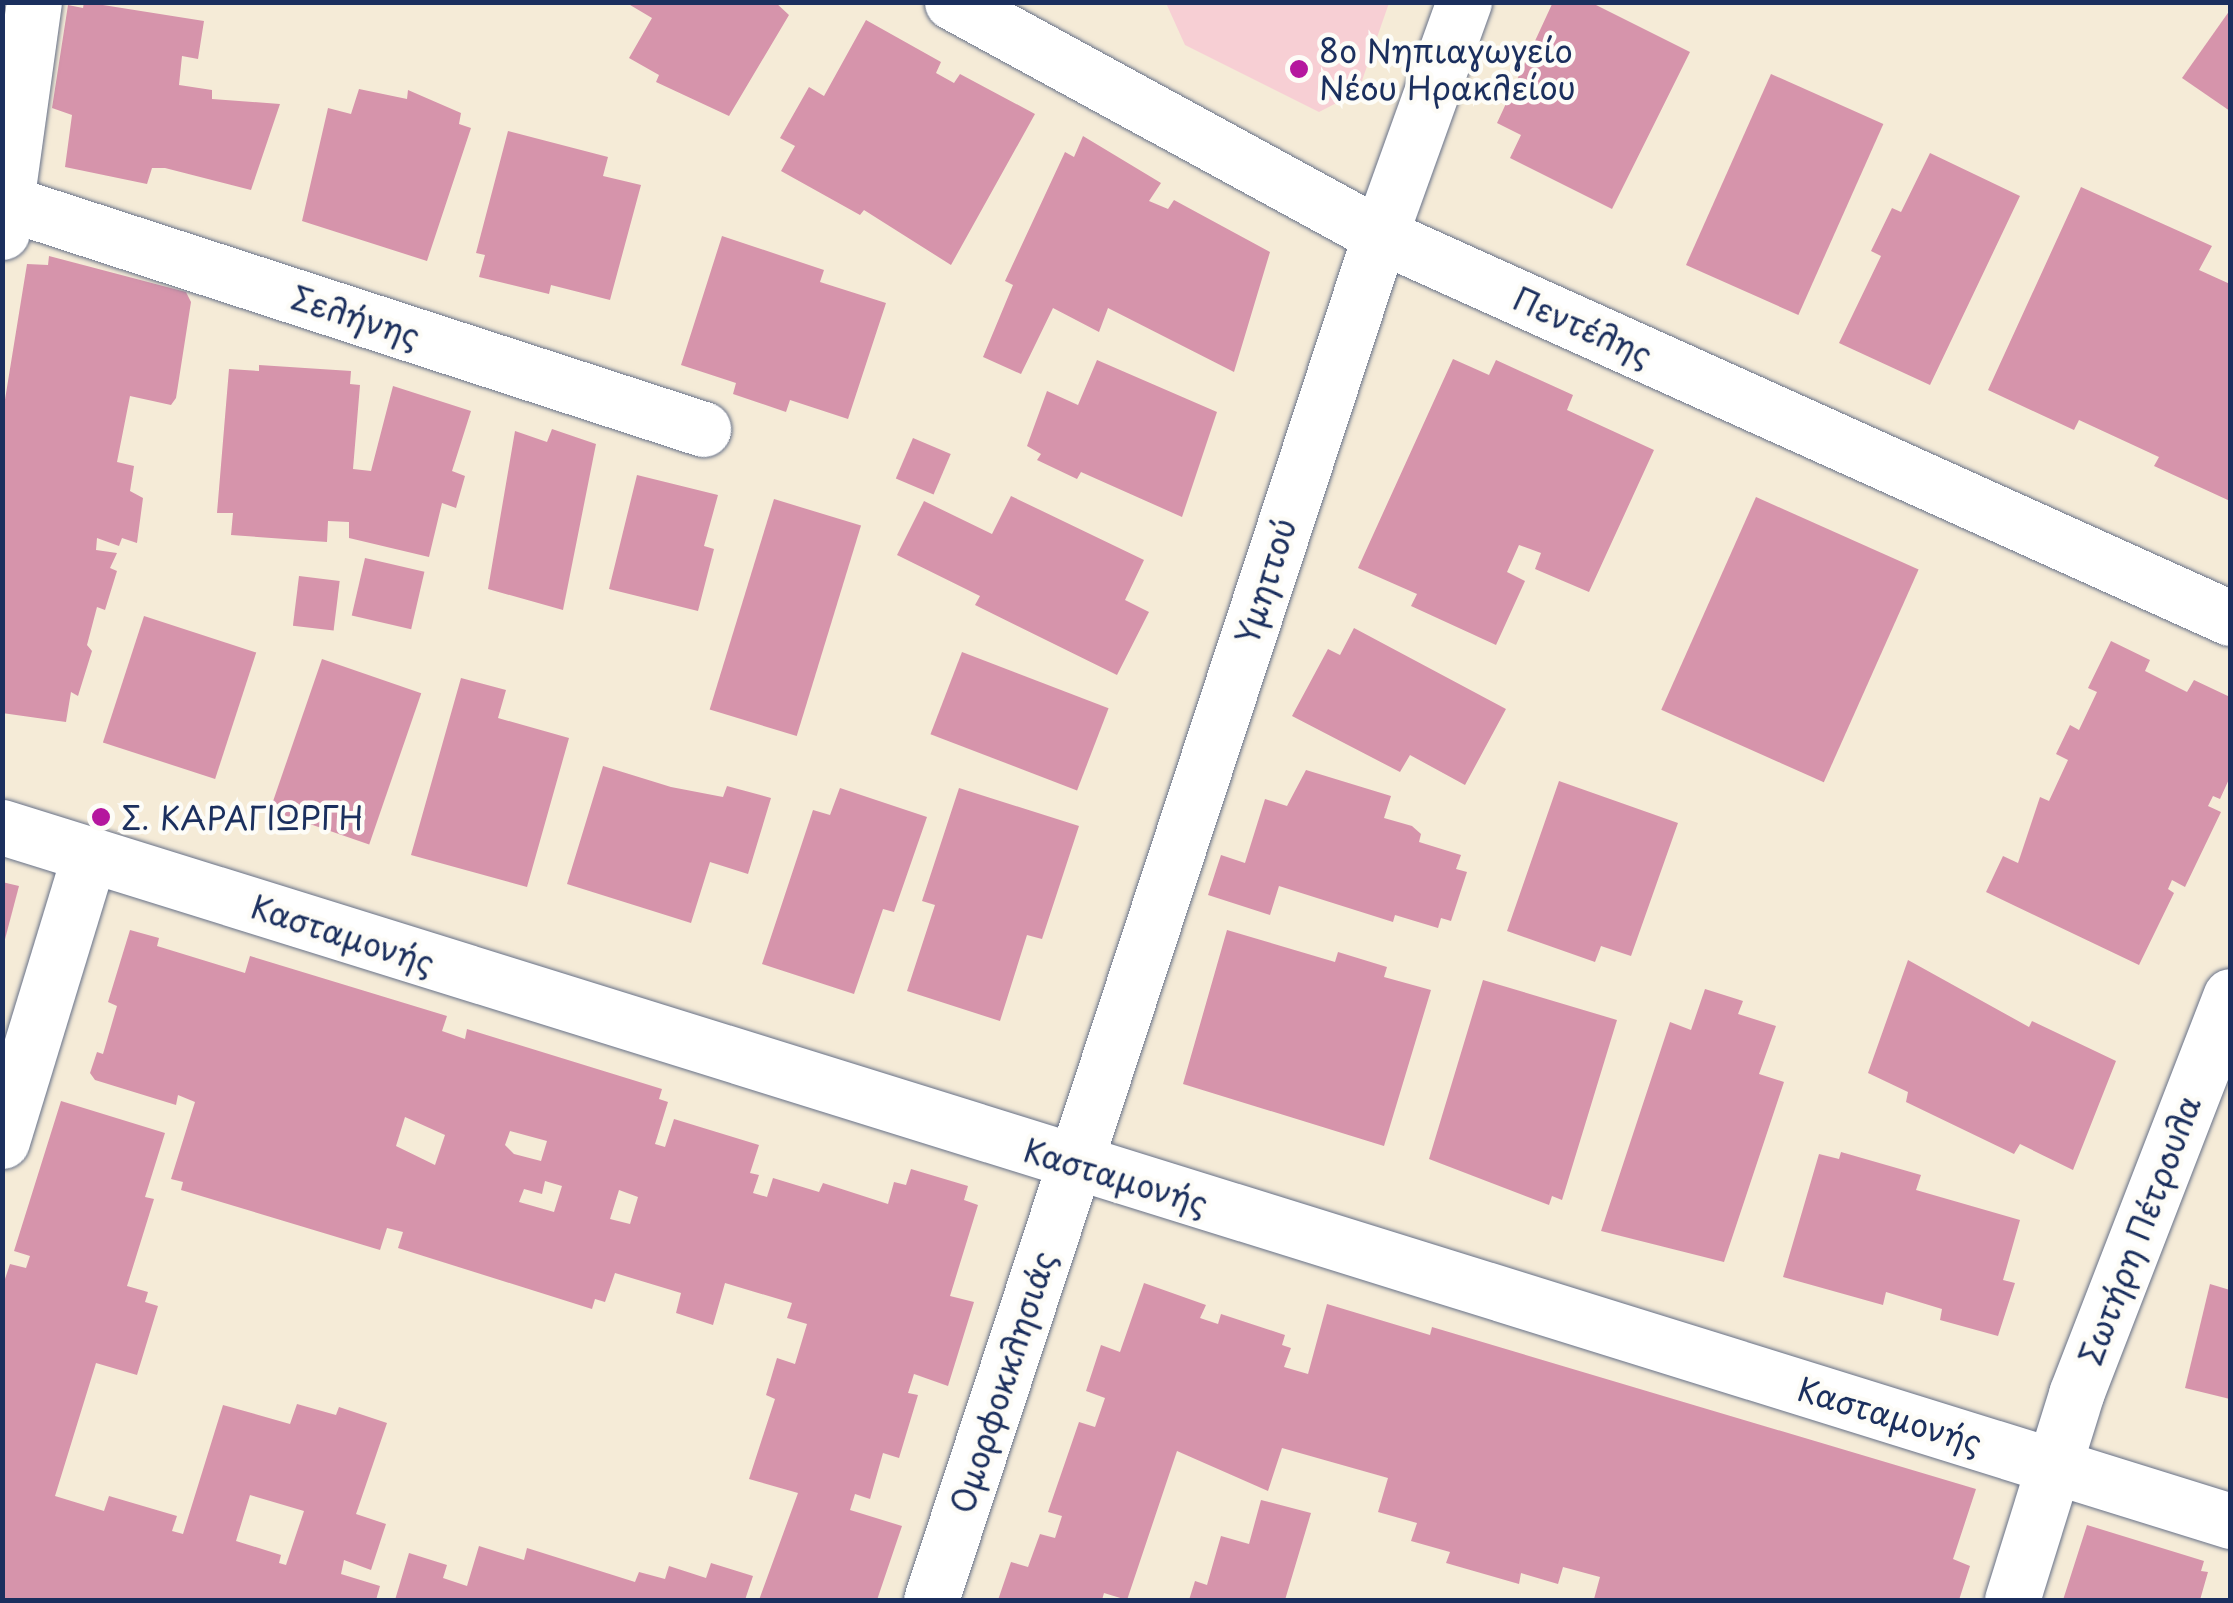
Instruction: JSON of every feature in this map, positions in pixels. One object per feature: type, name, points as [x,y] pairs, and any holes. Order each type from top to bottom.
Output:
[{"type":"street","points":[[7,192],[34,2]]},
{"type":"street","name":"Πεντέλης","points":[[952,2],[1380,236],[2230,618]]},
{"type":"street","name":"Υμηττού","points":[[1074,1163],[1380,236],[1464,2]]},
{"type":"street","name":"Σελήνης","points":[[7,192],[703,430]]},
{"type":"street","name":"Κασταμονής","points":[[2,827],[2230,1520]]},
{"type":"street","points":[[2,1142],[90,854]]},
{"type":"street","name":"Σωτήρη Πέτρουλα","points":[[2012,1600],[2052,1465],[2230,996]]},
{"type":"street","name":"Ομορφοκκλησιάς","points":[[931,1600],[1074,1163]]},
{"type":"shaded area","name":"8ο Νηπιαγωγείο Νέου Ηρακλείου","points":[[1166,3],[1389,3],[1358,92],[1319,112],[1185,45]]},
{"type":"building","points":[[84,2],[204,21],[198,59],[182,56],[179,85],[212,90],[212,99],[280,104],[251,190],[165,168],[152,168],[147,184],[65,167],[72,115],[52,108],[68,5],[83,8]]},
{"type":"building","points":[[625,2],[775,2],[789,15],[729,116],[656,82],[659,75],[629,58],[652,18]]},
{"type":"building","points":[[1553,2],[1590,2],[1690,52],[1612,209],[1510,158],[1521,135],[1497,123]]},
{"type":"building","points":[[2230,10],[2230,111],[2182,78]]},
{"type":"building","points":[[866,20],[941,62],[936,73],[954,83],[960,74],[1035,114],[951,265],[864,210],[860,215],[781,171],[795,146],[780,138],[809,87],[824,96]]},
{"type":"building","points":[[1771,74],[1883,124],[1798,315],[1686,265]]},
{"type":"building","points":[[359,89],[407,99],[408,90],[461,113],[459,124],[471,128],[427,261],[302,221],[328,108],[351,114]]},
{"type":"building","points":[[508,131],[608,157],[603,176],[641,185],[610,300],[551,285],[549,294],[479,277],[485,255],[476,253]]},
{"type":"building","points":[[1083,136],[1161,183],[1149,201],[1168,209],[1174,200],[1270,252],[1234,372],[1108,308],[1099,332],[1053,308],[1021,374],[983,357],[1013,285],[1005,281],[1065,152],[1074,157]]},
{"type":"building","points":[[1930,153],[2020,196],[1930,385],[1839,343],[1881,256],[1871,251],[1892,208],[1901,212]]},
{"type":"building","points":[[2081,187],[2212,246],[2199,270],[2230,284],[2230,501],[2154,466],[2159,457],[2079,420],[2074,430],[1988,390]]},
{"type":"building","points":[[722,236],[824,270],[820,282],[886,303],[848,419],[790,400],[786,412],[733,394],[736,383],[681,365]]},
{"type":"building","points":[[49,256],[186,292],[191,302],[176,398],[171,405],[130,396],[117,462],[134,466],[130,491],[143,498],[137,543],[122,538],[119,546],[97,538],[96,550],[117,553],[110,568],[117,571],[105,610],[97,607],[87,645],[92,651],[78,696],[71,692],[66,722],[2,713],[2,418],[27,264],[48,265]]},
{"type":"building","points":[[1453,359],[1489,375],[1496,360],[1573,395],[1567,410],[1654,450],[1589,592],[1535,569],[1541,553],[1519,545],[1507,572],[1525,581],[1496,645],[1411,606],[1417,594],[1358,568]]},
{"type":"building","points":[[1097,360],[1217,412],[1182,517],[1081,472],[1077,479],[1037,460],[1041,454],[1027,446],[1047,391],[1078,405]]},
{"type":"building","points":[[259,365],[351,371],[350,384],[360,385],[353,469],[371,471],[393,386],[471,411],[452,471],[465,476],[456,508],[442,503],[429,557],[349,538],[349,522],[328,521],[327,542],[231,535],[233,513],[217,513],[229,369],[259,371]]},
{"type":"building","points":[[552,429],[596,444],[563,610],[488,589],[515,431],[547,442]]},
{"type":"building","points":[[913,438],[951,454],[934,495],[896,479]]},
{"type":"building","points":[[637,475],[718,495],[704,546],[714,549],[698,611],[609,589]]},
{"type":"building","points":[[1011,496],[1144,560],[1125,600],[1149,612],[1117,675],[975,605],[980,596],[897,555],[924,501],[992,534]]},
{"type":"building","points":[[1756,497],[1919,569],[1824,782],[1661,710]]},
{"type":"building","points":[[774,499],[861,526],[797,736],[710,709]]},
{"type":"building","points":[[365,558],[424,572],[411,629],[352,615]]},
{"type":"building","points":[[299,576],[340,581],[334,631],[293,626]]},
{"type":"building","points":[[144,616],[256,652],[215,779],[103,742]]},
{"type":"building","points":[[1354,628],[1506,709],[1465,785],[1410,755],[1400,772],[1292,716],[1328,649],[1340,655]]},
{"type":"building","points":[[2111,641],[2150,660],[2145,671],[2187,692],[2194,680],[2230,697],[2230,777],[2220,799],[2213,796],[2208,806],[2221,812],[2185,887],[2172,880],[2168,889],[2174,893],[2139,965],[1986,892],[2003,856],[2018,863],[2040,797],[2049,801],[2068,760],[2056,754],[2070,725],[2079,730],[2097,692],[2088,688]]},
{"type":"building","points":[[962,652],[1109,708],[1077,790],[930,734]]},
{"type":"building","points":[[322,659],[421,693],[369,844],[270,810]]},
{"type":"building","points":[[461,678],[506,690],[498,718],[569,738],[527,887],[411,855]]},
{"type":"building","points":[[603,766],[671,787],[723,797],[727,786],[771,798],[748,874],[710,862],[691,923],[567,884]]},
{"type":"building","points":[[1306,770],[1391,796],[1384,818],[1412,826],[1421,834],[1419,842],[1461,855],[1456,869],[1467,872],[1451,921],[1441,918],[1438,928],[1395,915],[1393,922],[1279,886],[1270,915],[1208,895],[1221,855],[1245,863],[1265,799],[1287,806]]},
{"type":"building","points":[[1559,781],[1678,823],[1631,956],[1601,946],[1595,962],[1507,931]]},
{"type":"building","points":[[840,788],[927,817],[894,912],[883,909],[854,994],[762,964],[813,810],[830,815]]},
{"type":"building","points":[[959,788],[1079,826],[1042,939],[1027,935],[1000,1021],[907,991],[935,905],[922,901]]},
{"type":"building","points":[[2,882],[19,886],[4,943],[2,942]]},
{"type":"building","points":[[130,930],[159,938],[157,946],[245,973],[250,956],[447,1016],[442,1031],[465,1039],[467,1029],[662,1089],[659,1099],[668,1102],[655,1144],[665,1147],[674,1119],[759,1145],[750,1173],[759,1175],[753,1193],[767,1197],[773,1178],[819,1192],[823,1183],[888,1204],[894,1182],[906,1185],[911,1169],[968,1186],[964,1200],[978,1205],[950,1296],[974,1302],[948,1386],[914,1374],[908,1393],[918,1395],[899,1458],[883,1453],[870,1499],[855,1494],[850,1510],[902,1526],[877,1600],[759,1600],[798,1493],[749,1479],[775,1399],[766,1395],[777,1358],[795,1364],[807,1324],[787,1318],[792,1303],[725,1283],[713,1325],[676,1313],[681,1293],[615,1273],[605,1302],[595,1299],[592,1309],[398,1248],[403,1232],[387,1228],[380,1250],[181,1190],[183,1182],[171,1179],[195,1102],[178,1095],[176,1105],[95,1080],[90,1073],[97,1052],[103,1054],[117,1006],[108,1002]],"holes":[[[405,1117],[445,1135],[435,1165],[396,1146]],[[510,1131],[547,1141],[541,1161],[514,1154],[505,1145]],[[545,1181],[562,1186],[554,1212],[519,1202],[524,1189],[542,1194]],[[619,1190],[638,1197],[630,1224],[610,1219]]]},
{"type":"building","points":[[1227,930],[1335,962],[1338,952],[1387,967],[1384,977],[1431,990],[1384,1146],[1183,1084]]},
{"type":"building","points":[[1908,960],[2029,1027],[2032,1021],[2116,1061],[2073,1170],[2020,1144],[2014,1154],[1906,1102],[1908,1092],[1868,1073]]},
{"type":"building","points":[[1483,980],[1617,1020],[1562,1200],[1552,1196],[1549,1205],[1429,1159]]},
{"type":"building","points":[[1705,989],[1743,1001],[1738,1014],[1776,1026],[1759,1074],[1784,1082],[1724,1262],[1601,1231],[1670,1022],[1691,1030]]},
{"type":"building","points":[[61,1101],[165,1133],[145,1197],[154,1199],[127,1286],[148,1292],[145,1302],[158,1306],[137,1375],[96,1363],[55,1496],[104,1511],[109,1496],[177,1516],[172,1531],[183,1534],[223,1405],[290,1424],[297,1404],[336,1415],[339,1407],[387,1423],[356,1514],[386,1524],[371,1570],[344,1560],[341,1574],[380,1586],[376,1600],[2,1600],[2,1288],[10,1264],[26,1268],[30,1256],[14,1251]],"holes":[[[250,1495],[304,1511],[286,1565],[279,1563],[281,1555],[236,1541]]]},
{"type":"building","points":[[1841,1152],[1921,1175],[1916,1190],[2020,1220],[2003,1280],[2015,1283],[1998,1336],[1940,1320],[1942,1309],[1886,1292],[1883,1305],[1783,1277],[1819,1154],[1839,1159]]},
{"type":"building","points":[[1144,1283],[1206,1305],[1200,1318],[1218,1324],[1221,1314],[1285,1335],[1282,1345],[1291,1348],[1284,1367],[1308,1374],[1327,1304],[1430,1335],[1432,1327],[1976,1489],[1953,1559],[1970,1566],[1959,1600],[1601,1600],[1594,1599],[1600,1577],[1563,1567],[1558,1584],[1521,1573],[1519,1584],[1446,1563],[1450,1552],[1411,1541],[1417,1523],[1378,1512],[1388,1478],[1282,1448],[1268,1491],[1177,1451],[1127,1600],[1104,1593],[1102,1600],[998,1600],[1011,1562],[1028,1567],[1040,1534],[1055,1538],[1062,1516],[1048,1512],[1079,1422],[1095,1427],[1105,1398],[1086,1391],[1101,1345],[1120,1352]]},
{"type":"building","points":[[2210,1284],[2230,1290],[2230,1399],[2185,1388]]},
{"type":"building","points":[[1261,1500],[1311,1513],[1285,1600],[1189,1600],[1195,1581],[1207,1585],[1221,1536],[1249,1544]]},
{"type":"building","points":[[2087,1525],[2204,1561],[2201,1571],[2208,1572],[2200,1600],[2063,1600]]},
{"type":"building","points":[[479,1546],[524,1560],[527,1548],[635,1582],[639,1572],[665,1579],[669,1566],[706,1578],[711,1563],[753,1576],[745,1600],[395,1600],[409,1553],[447,1565],[443,1578],[467,1586]]},
{"type":"place","name":"8ο Νηπιαγωγείο Νέου Ηρακλείου","points":[[1299,69]]},
{"type":"place","name":"Σ. ΚΑΡΑΓΙΩΡΓΗ","points":[[101,817]]}]
